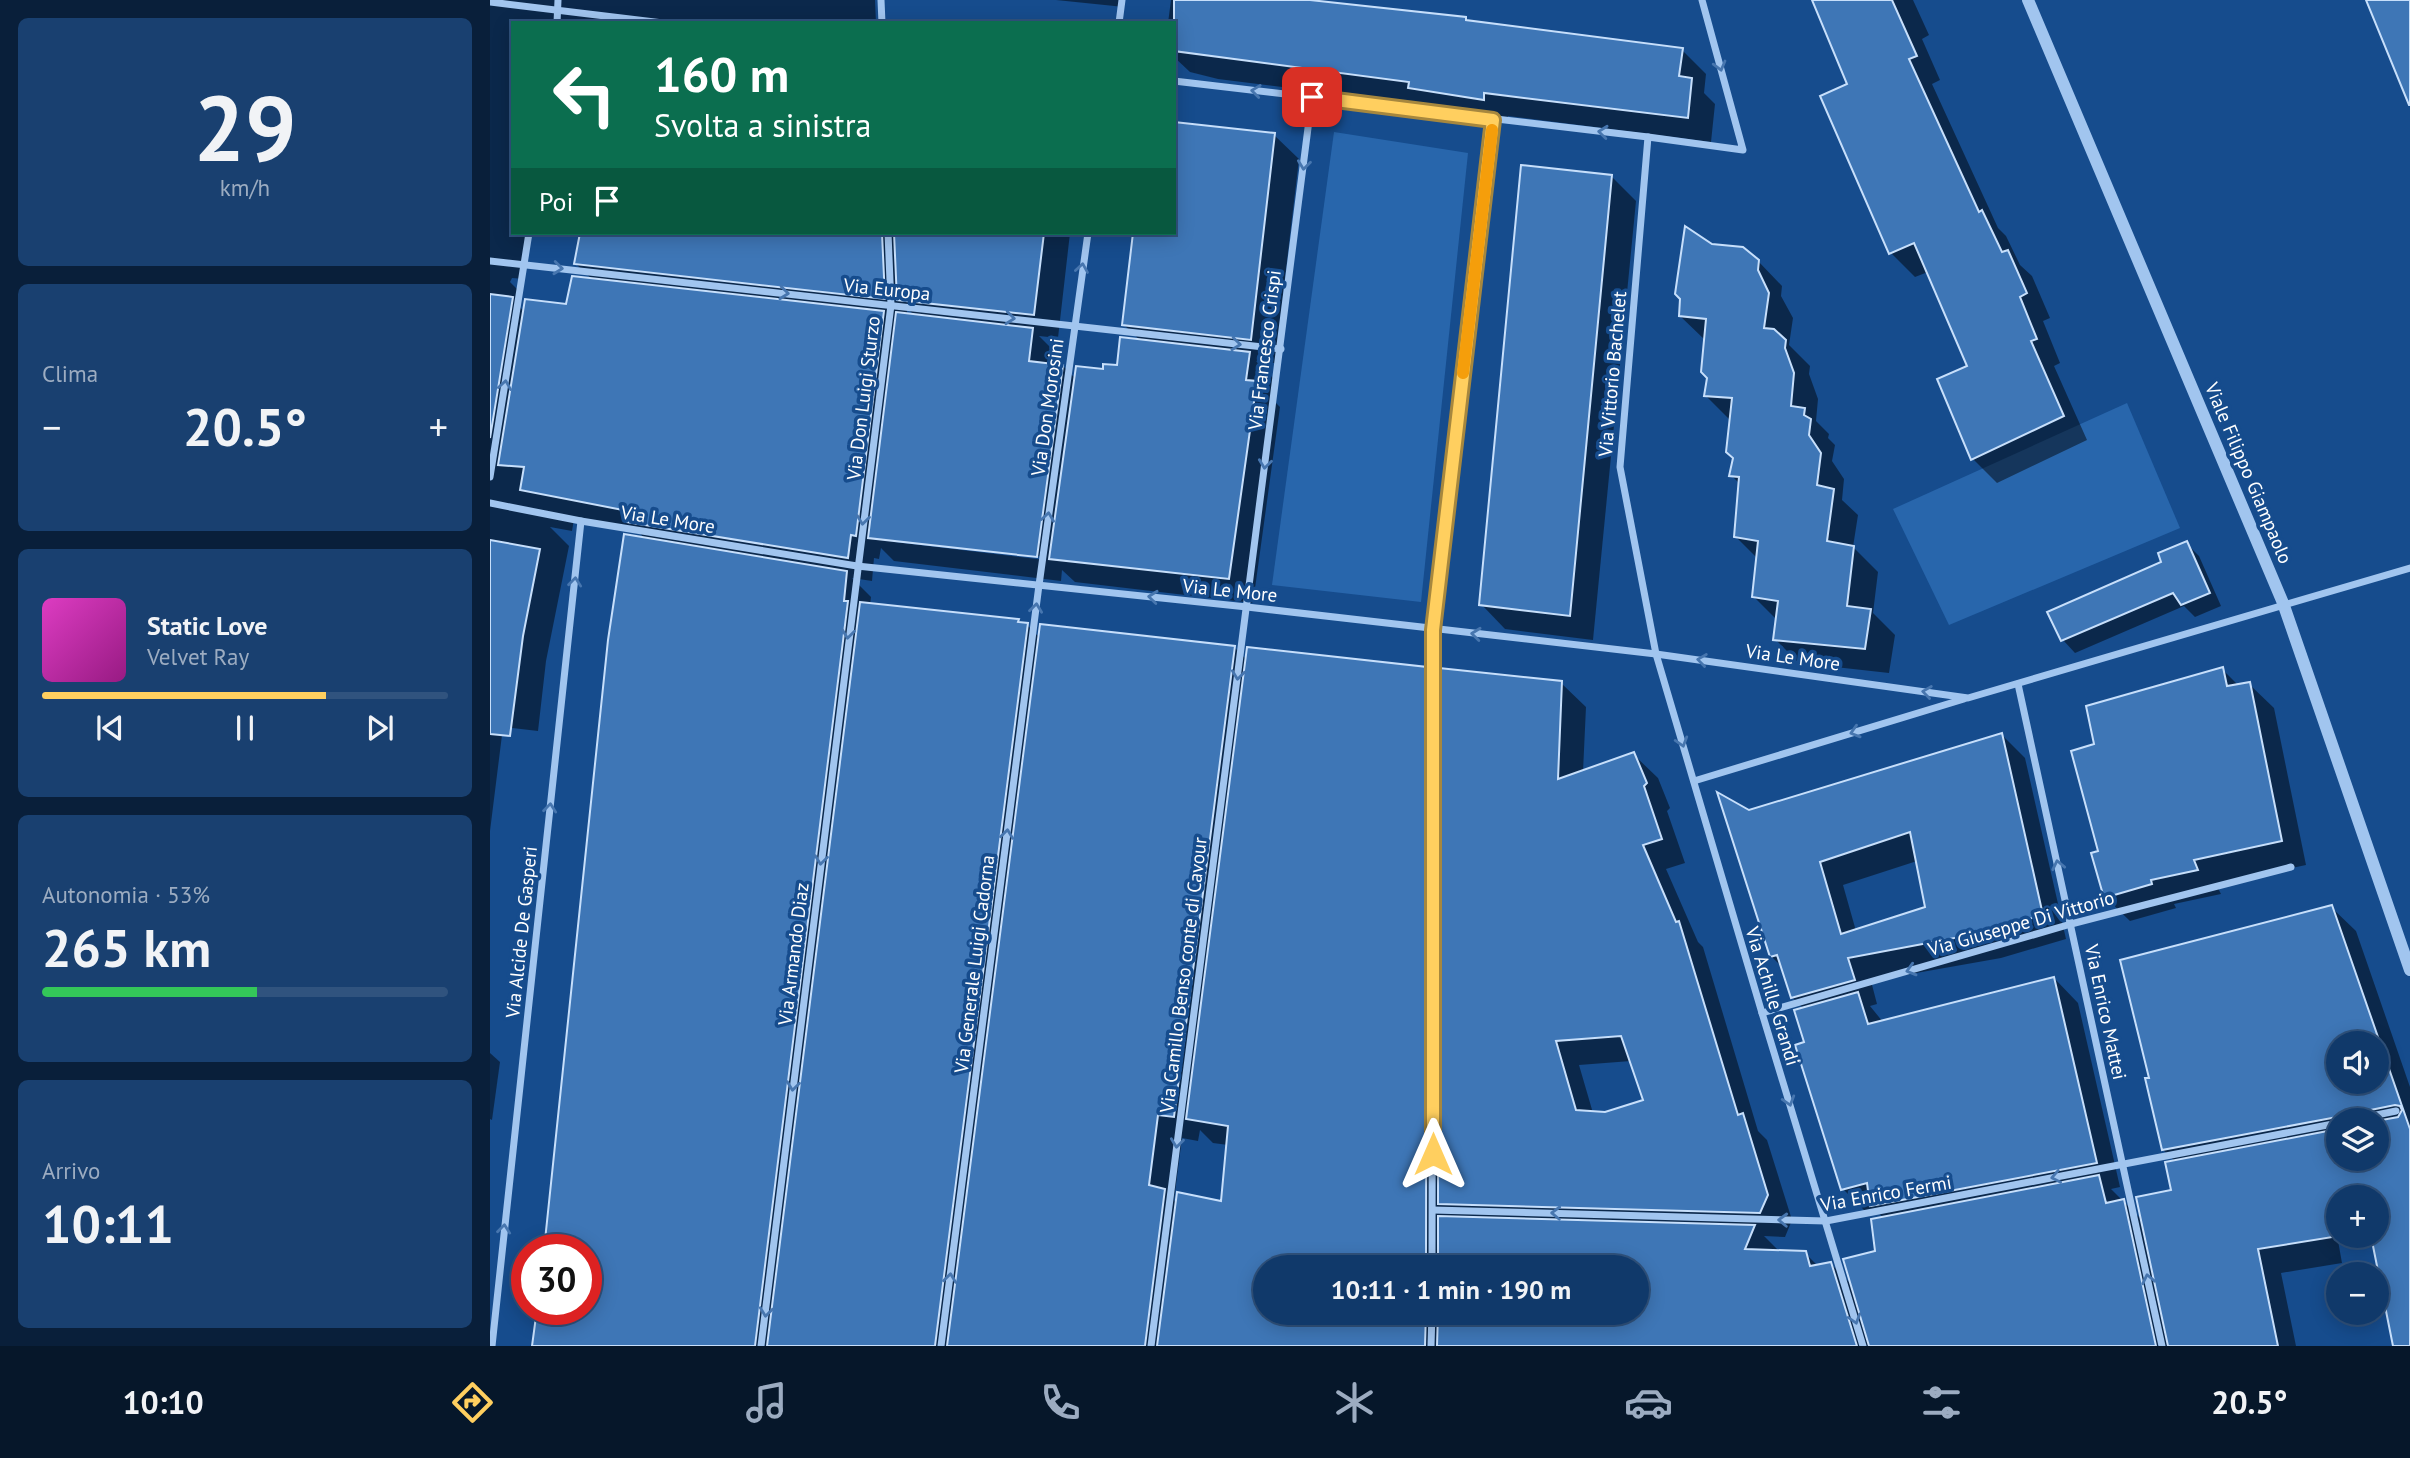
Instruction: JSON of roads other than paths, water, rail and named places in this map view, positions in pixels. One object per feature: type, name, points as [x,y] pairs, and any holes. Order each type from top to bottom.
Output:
[{"type":"street","points":[[557,21],[558,0]]},
{"type":"street","points":[[881,0],[882,21]]},
{"type":"street","points":[[1119,21],[1122,0]]},
{"type":"street","points":[[1176,81],[1743,150],[1702,0]]},
{"type":"street","name":"Viale Filippo Giampaolo","points":[[2028,0],[2283,603],[2410,970]]},
{"type":"street","points":[[490,2],[647,21]]},
{"type":"street","name":"Via Francesco Crispi","points":[[1247,607],[1312,97]]},
{"type":"street","points":[[1432,1255],[1433,630],[1493,120]]},
{"type":"street","name":"Via Vittorio Bachelet","points":[[1648,137],[1620,467],[1656,654]]},
{"type":"street","points":[[490,477],[529,235]]},
{"type":"street","name":"Via Don Luigi Sturzo","points":[[857,566],[891,305],[888,235]]},
{"type":"street","name":"Via Don Morosini","points":[[1039,585],[1088,235]]},
{"type":"street","name":"Via Europa","points":[[490,261],[1280,349]]},
{"type":"street","name":"Via Le More","points":[[490,503],[581,521],[857,566],[1656,654],[1968,698]]},
{"type":"street","name":"Via Alcide De Gasperi","points":[[492,1346],[581,521]]},
{"type":"street","name":"Via Armando Diaz","points":[[761,1346],[857,566]]},
{"type":"street","name":"Via Le More","points":[[1694,781],[2283,603],[2410,568]]},
{"type":"street","name":"Via Generale Luigi Cadorna","points":[[941,1346],[1039,585]]},
{"type":"street","name":"Via Camillo Benso conte di Cavour","points":[[1151,1346],[1247,607]]},
{"type":"street","name":"Via Achille Grandi","points":[[1656,654],[1863,1346]]},
{"type":"street","name":"Via Enrico Mattei","points":[[2018,684],[2162,1346]]},
{"type":"street","name":"Via Giuseppe Di Vittorio","points":[[1762,1013],[2071,924],[2291,867]]},
{"type":"street","points":[[2389,1112],[2396,1111]]},
{"type":"street","name":"Via Enrico Fermi","points":[[1433,1210],[1826,1221],[2326,1125]]},
{"type":"street","points":[[1432,1325],[1432,1346]]}]
